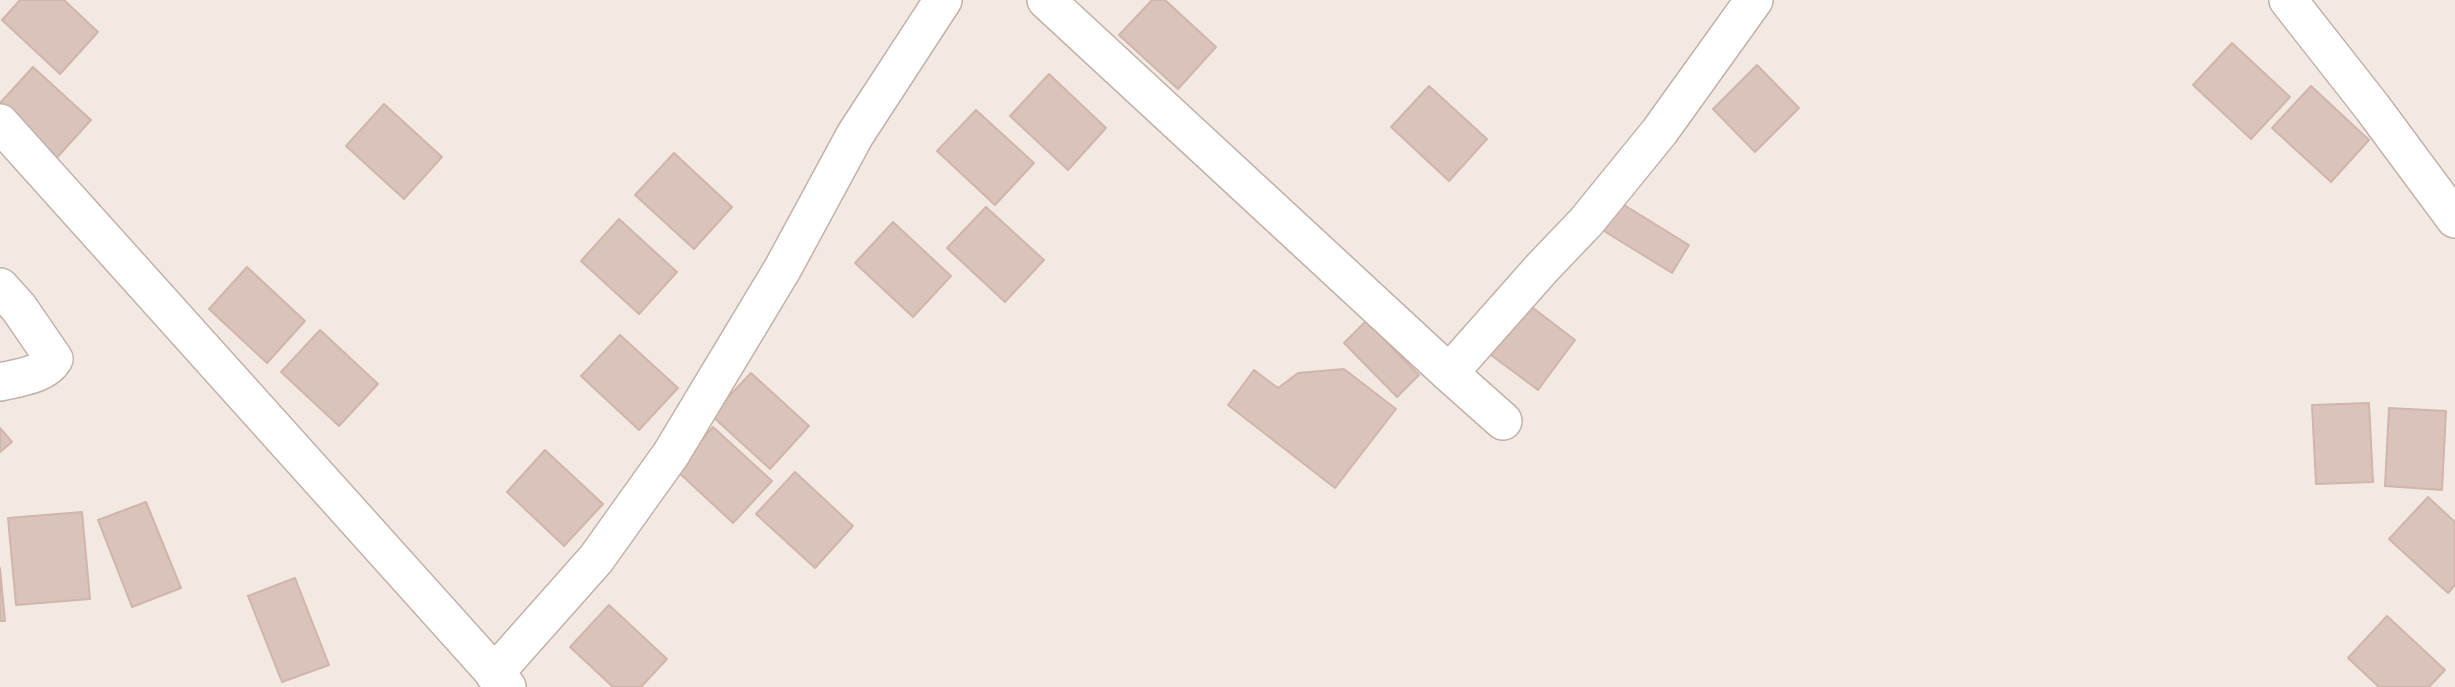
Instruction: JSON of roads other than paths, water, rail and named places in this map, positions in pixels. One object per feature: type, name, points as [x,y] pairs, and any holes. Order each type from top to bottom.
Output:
[{"type":"street","points":[[0,123],[501,680],[596,559],[671,454],[783,268],[855,135],[943,0]]},
{"type":"street","points":[[1046,0],[1503,421]]},
{"type":"street","points":[[1449,373],[1595,212],[1660,131],[1754,0]]},
{"type":"street","points":[[2288,0],[2455,219]]},
{"type":"street","points":[[0,287],[19,308],[54,359],[39,372],[0,382]]}]
